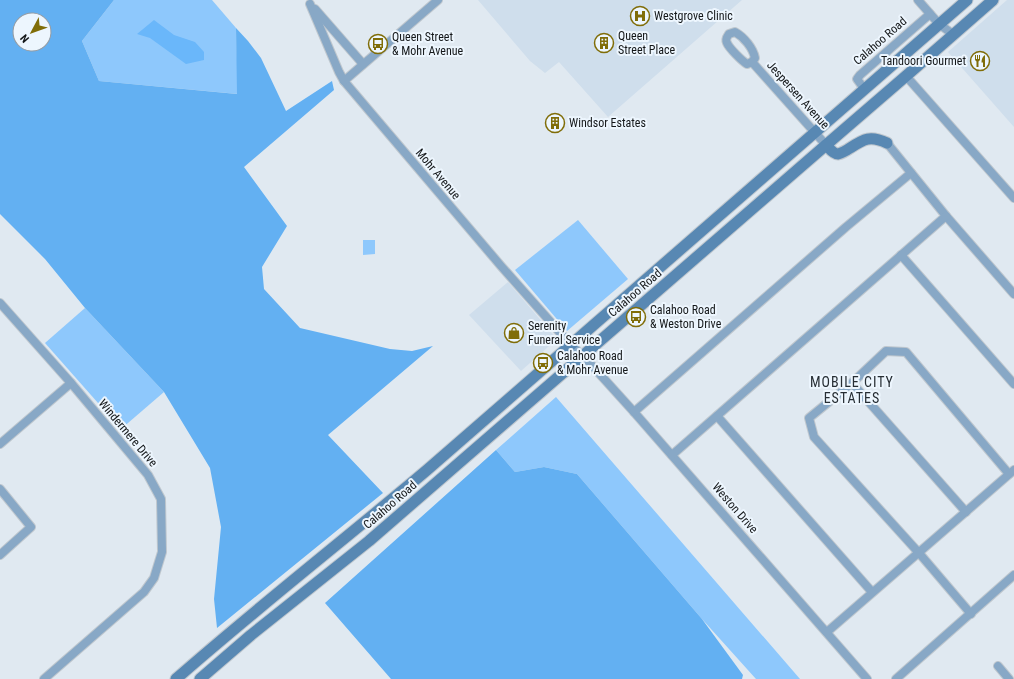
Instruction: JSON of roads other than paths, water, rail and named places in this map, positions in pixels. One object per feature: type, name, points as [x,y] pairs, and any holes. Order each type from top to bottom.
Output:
[{"type":"main road","name":"Calahoo Road","points":[[176,679],[240,623],[360,526],[865,90],[967,0]]},
{"type":"main road","name":"Calahoo Road","points":[[200,679],[250,635],[369,541],[993,0]]},
{"type":"main road","points":[[826,145],[838,154],[863,140],[870,138],[878,138],[887,143]]},
{"type":"street","points":[[344,81],[438,0]]},
{"type":"street","points":[[918,0],[940,24],[954,35]]},
{"type":"street","name":"Mohr Avenue","points":[[308,2],[363,64]]},
{"type":"street","name":"Mohr Avenue","points":[[308,2],[344,81],[505,271],[582,356]]},
{"type":"street","name":"Calahoo Road","points":[[865,90],[857,79],[930,14]]},
{"type":"street","name":"Jespersen Avenue","points":[[752,62],[826,145]]},
{"type":"street","points":[[906,76],[1014,198]]},
{"type":"street","points":[[887,143],[946,216],[1014,294]]},
{"type":"street","points":[[634,412],[846,227],[911,173]]},
{"type":"street","points":[[672,455],[946,216]]},
{"type":"street","points":[[901,255],[1014,384]]},
{"type":"street","name":"Windermere Drive","points":[[0,303],[72,383],[148,475],[161,499],[162,552],[154,578],[144,592],[44,679]]},
{"type":"street","points":[[826,632],[919,553],[1012,472],[906,352],[886,351],[852,383],[809,418],[814,437],[919,553],[970,614]]},
{"type":"street","name":"Weston Drive","points":[[582,356],[672,455],[866,679]]},
{"type":"street","points":[[0,444],[72,383]]},
{"type":"street","points":[[852,383],[966,512]]},
{"type":"street","points":[[717,416],[872,592]]},
{"type":"street","points":[[0,489],[31,527],[0,555]]},
{"type":"street","points":[[896,679],[1014,575]]},
{"type":"street","points":[[998,666],[1010,679]]},
{"type":"place","name":"Westgrove Clinic","points":[[640,16]]},
{"type":"place","name":"Queen Street Place","points":[[604,43]]},
{"type":"place","name":"Queen Street & Mohr Avenue","points":[[378,44]]},
{"type":"place","name":"Tandoori Gourmet","points":[[980,61]]},
{"type":"place","name":"Windsor Estates","points":[[555,123]]},
{"type":"place","name":"Calahoo Road & Weston Drive","points":[[636,317]]},
{"type":"place","name":"Serenity Funeral Service","points":[[514,333]]},
{"type":"place","name":"Calahoo Road & Mohr Avenue","points":[[543,363]]},
{"type":"district","name":"MOBILE CITY ESTATES","points":[[852,390]]}]
